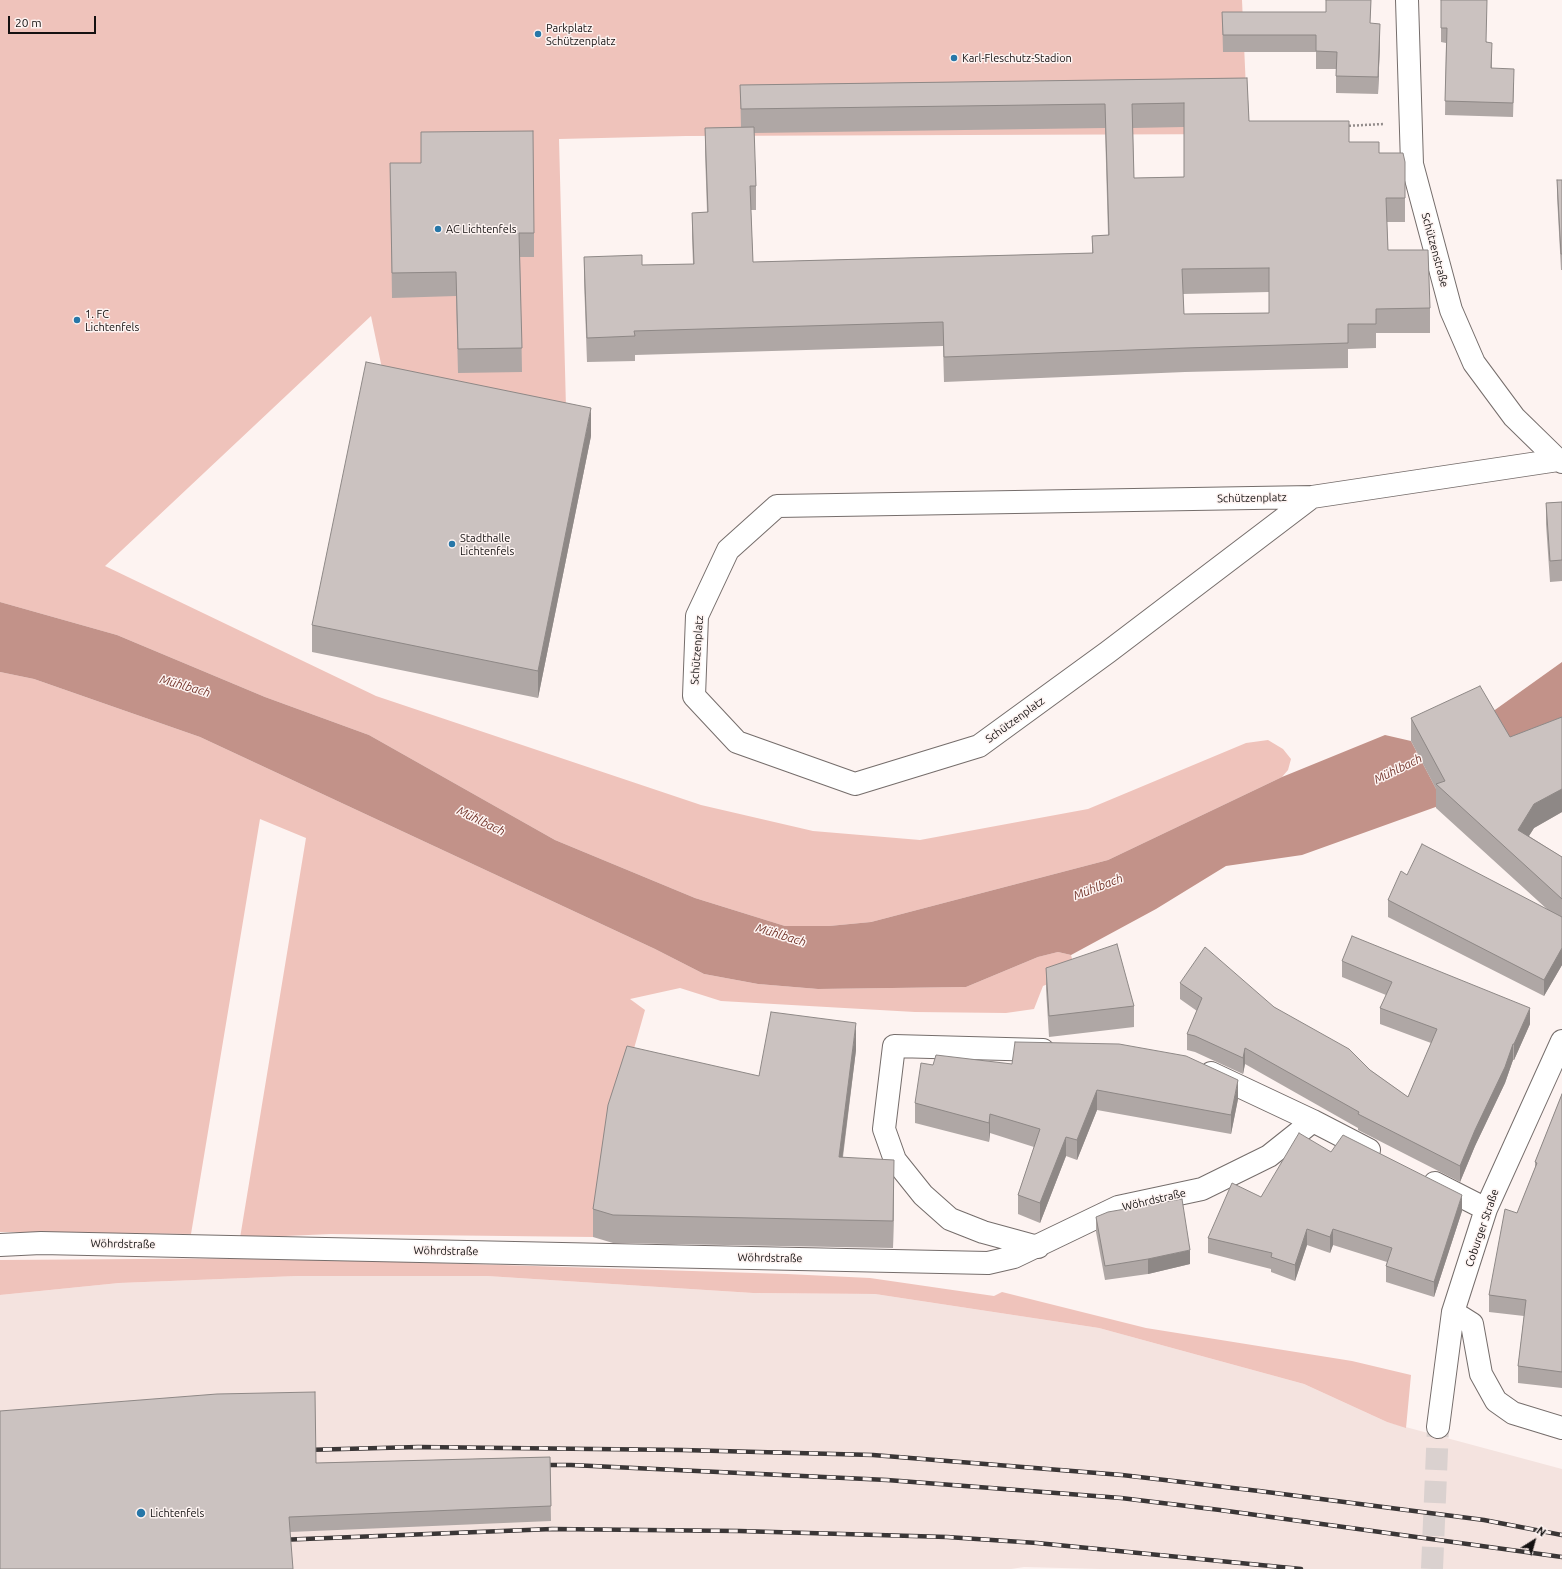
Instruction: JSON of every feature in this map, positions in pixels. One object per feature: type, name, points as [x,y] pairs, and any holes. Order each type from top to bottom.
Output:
[{"type":"street","name":"Schützenstraße","points":[[1407,0],[1412,164],[1451,310],[1474,363],[1514,417],[1560,461]]},
{"type":"street","name":"Schützenplatz","points":[[1312,497],[1108,652],[979,746],[855,784],[737,742],[694,696],[697,616],[728,550],[777,506],[1312,497],[1560,461]]},
{"type":"street","name":"Coburger Straße","points":[[1438,1427],[1454,1312],[1486,1209],[1562,1041]]},
{"type":"street","points":[[1038,1247],[982,1232],[950,1219],[923,1195],[895,1160],[884,1129],[894,1046],[1062,1050]]},
{"type":"street","points":[[1190,1064],[1313,1121],[1390,1160]]},
{"type":"street","name":"Wöhrdstraße","points":[[0,1245],[41,1243],[988,1263],[1014,1257],[1038,1247],[1118,1208],[1202,1189],[1269,1156],[1313,1121]]},
{"type":"street","points":[[1417,1174],[1486,1209]]},
{"type":"street","points":[[1454,1312],[1472,1324],[1481,1374],[1496,1401],[1513,1413],[1562,1428]]},
{"type":"path","points":[[1340,126],[1411,123]]},
{"type":"shaded area","points":[[0,0],[1242,0],[1248,134],[686,136],[559,139],[566,408],[384,378],[371,316],[105,566],[376,696],[701,805],[813,831],[920,840],[1088,809],[1246,743],[1268,740],[1283,749],[1291,759],[1288,770],[1282,777],[1108,860],[871,922],[829,926],[785,926],[695,898],[555,840],[369,735],[265,697],[117,635],[0,602]]},
{"type":"shaded area","points":[[0,672],[34,679],[200,737],[655,949],[704,974],[758,984],[818,989],[966,987],[1038,957],[1058,952],[1071,955],[1076,973],[1043,986],[1034,1009],[1006,1013],[915,1012],[721,1001],[680,988],[630,999],[645,1010],[608,1132],[593,1237],[331,1234],[240,1238],[306,838],[260,819],[191,1234],[0,1232]]},
{"type":"shaded area","points":[[280,1258],[787,1274],[870,1278],[994,1296],[1002,1292],[1146,1328],[1352,1361],[1411,1375],[1406,1428],[1387,1422],[1304,1384],[1099,1328],[875,1294],[753,1293],[487,1276],[297,1276],[119,1283],[0,1295],[0,1260]]},
{"type":"shaded area","points":[[297,1276],[487,1276],[753,1293],[875,1294],[1099,1328],[1304,1384],[1387,1422],[1562,1469],[1562,1569],[1100,1569],[1024,1567],[1011,1569],[0,1569],[0,1295],[119,1283]]},
{"type":"water","name":"Mühlbach","points":[[0,602],[117,635],[265,697],[369,735],[555,840],[695,898],[785,926],[829,926],[871,922],[1108,860],[1282,777],[1385,735],[1411,741],[1444,804],[1302,855],[1226,866],[1156,909],[1071,955],[1058,952],[1038,957],[966,987],[818,989],[758,984],[704,974],[655,949],[200,737],[34,679],[0,672]]},
{"type":"water","points":[[1562,662],[1562,740],[1510,760],[1485,717]]},
{"type":"building","points":[[1326,0],[1371,0],[1370,23],[1380,24],[1378,77],[1336,76],[1337,52],[1316,51],[1316,35],[1223,35],[1222,12],[1326,12]]},
{"type":"building","points":[[1441,0],[1487,0],[1486,42],[1492,43],[1491,68],[1514,69],[1513,103],[1445,101],[1447,28],[1441,28]]},
{"type":"building","points":[[1247,78],[1249,121],[1349,121],[1349,142],[1379,142],[1379,153],[1403,153],[1405,162],[1405,198],[1386,198],[1388,250],[1428,250],[1430,308],[1376,309],[1376,324],[1348,324],[1348,343],[944,357],[943,322],[634,331],[635,336],[587,338],[584,257],[642,255],[642,265],[694,264],[692,213],[708,212],[705,128],[754,127],[756,186],[750,186],[753,262],[1093,253],[1092,236],[1109,235],[1105,104],[741,109],[740,85]],"holes":[[[1184,103],[1184,177],[1134,178],[1132,104]],[[1269,268],[1269,313],[1184,314],[1182,269]]]},
{"type":"building","points":[[533,131],[534,233],[519,233],[522,348],[458,349],[456,272],[392,273],[390,163],[421,163],[421,132]]},
{"type":"building","points":[[1557,180],[1562,180],[1562,254],[1561,254]]},
{"type":"building","name":"Stadthalle Lichtenfels","points":[[366,362],[591,408],[538,671],[312,625]]},
{"type":"building","points":[[1562,502],[1562,560],[1550,561],[1546,503]]},
{"type":"building","points":[[1480,686],[1510,737],[1562,717],[1562,789],[1534,804],[1518,830],[1562,857],[1562,899],[1436,784],[1445,781],[1411,718]]},
{"type":"building","points":[[1422,844],[1562,917],[1562,948],[1544,980],[1388,900],[1401,871],[1407,875]]},
{"type":"building","points":[[1352,936],[1530,1008],[1460,1166],[1358,1114],[1359,1112],[1245,1048],[1243,1058],[1195,1036],[1187,1034],[1202,998],[1180,983],[1205,947],[1274,1007],[1349,1049],[1370,1070],[1408,1097],[1437,1029],[1380,1008],[1392,982],[1342,961]]},
{"type":"building","points":[[1117,944],[1134,1006],[1049,1016],[1046,968]]},
{"type":"building","points":[[771,1012],[856,1023],[839,1157],[894,1160],[893,1221],[613,1215],[593,1209],[608,1105],[627,1046],[759,1076]]},
{"type":"building","points":[[1015,1042],[1119,1044],[1186,1056],[1238,1080],[1231,1115],[1097,1090],[1077,1140],[1066,1137],[1040,1203],[1018,1195],[1040,1129],[990,1114],[989,1123],[915,1103],[921,1063],[933,1065],[936,1055],[1012,1064]]},
{"type":"building","points":[[1562,1094],[1562,1372],[1518,1366],[1526,1300],[1489,1295],[1505,1209],[1517,1213],[1537,1163],[1535,1162]]},
{"type":"building","points":[[1299,1133],[1331,1152],[1343,1135],[1462,1195],[1434,1282],[1386,1266],[1392,1248],[1333,1229],[1330,1237],[1307,1229],[1295,1265],[1271,1257],[1272,1253],[1208,1238],[1232,1183],[1261,1197]]},
{"type":"building","points":[[1182,1199],[1190,1250],[1105,1266],[1096,1217],[1108,1212]]},
{"type":"building","points":[[315,1392],[316,1463],[550,1457],[551,1506],[289,1517],[293,1569],[0,1569],[0,1411],[217,1394]]},
{"type":"tunnel","points":[[1432,1569],[1438,1427]]},
{"type":"railway","points":[[305,1450],[418,1447],[682,1450],[873,1455],[1122,1475],[1484,1520],[1562,1535]]},
{"type":"railway","points":[[539,1465],[571,1465],[887,1480],[1121,1498],[1220,1510],[1562,1557]]},
{"type":"railway","points":[[279,1540],[552,1529],[739,1531],[947,1537],[1037,1543],[1301,1569]]},
{"type":"place","name":"Parkplatz Schützenplatz","points":[[538,34]]},
{"type":"place","name":"Karl-Fleschutz-Stadion","points":[[954,58]]},
{"type":"place","name":"AC Lichtenfels","points":[[438,229]]},
{"type":"place","name":"1. FC Lichtenfels","points":[[77,320]]},
{"type":"place","name":"Stadthalle Lichtenfels","points":[[452,544]]},
{"type":"place","name":"Lichtenfels","points":[[141,1513]]}]
